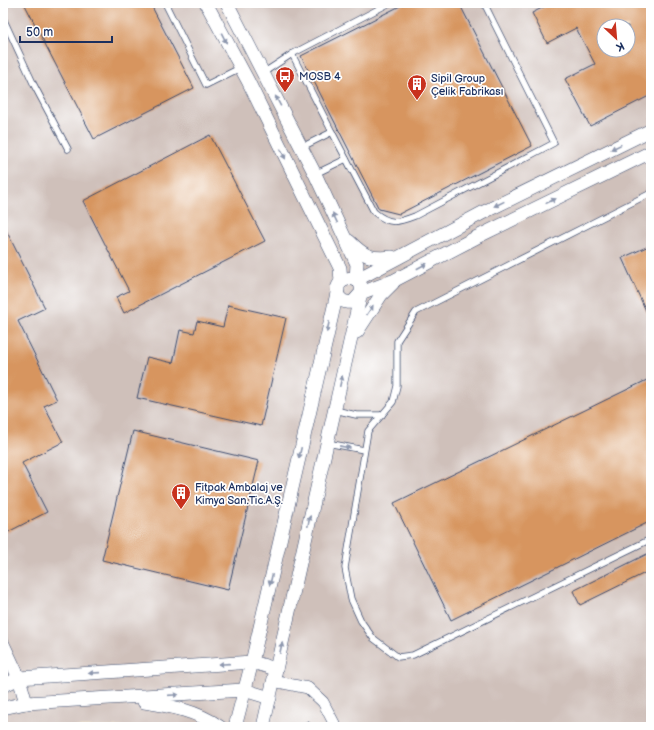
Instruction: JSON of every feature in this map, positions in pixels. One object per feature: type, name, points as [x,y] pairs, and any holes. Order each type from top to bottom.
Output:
[{"type":"street","points":[[206,3],[248,81],[340,268],[339,296],[349,302],[357,300],[361,293],[396,280],[477,237],[651,152]]},
{"type":"street","points":[[227,3],[262,73],[302,147],[357,264],[356,280]]},
{"type":"street","points":[[248,81],[262,73]]},
{"type":"street","points":[[356,280],[397,256],[651,130]]},
{"type":"street","points":[[343,235],[367,256],[379,259],[397,256]]},
{"type":"street","points":[[235,727],[252,662],[339,285],[348,278],[356,280],[361,286],[361,293],[263,727]]},
{"type":"street","points":[[350,344],[368,312],[381,295],[396,280]]},
{"type":"street","points":[[3,644],[20,678],[26,703]]},
{"type":"street","points":[[3,686],[20,678],[252,662],[275,675],[308,688],[323,702],[336,727]]},
{"type":"street","points":[[3,708],[26,703],[244,690],[270,698]]},
{"type":"street","points":[[120,698],[180,708],[208,719],[220,727]]},
{"type":"lane","points":[[165,3],[206,85],[240,68]]},
{"type":"lane","points":[[262,73],[292,54],[390,3]]},
{"type":"lane","points":[[292,54],[374,212],[384,221],[399,222],[415,216],[554,143],[484,3]]},
{"type":"lane","points":[[3,18],[34,85],[68,149]]},
{"type":"lane","points":[[302,147],[332,132]]},
{"type":"lane","points":[[315,174],[346,159]]},
{"type":"lane","points":[[651,193],[416,312],[397,341],[398,386],[393,402],[368,431],[346,568],[351,599],[362,621],[373,638],[398,658],[413,655],[651,539]]},
{"type":"lane","points":[[334,410],[356,415],[382,415]]},
{"type":"lane","points":[[327,443],[364,450]]},
{"type":"lane","points":[[303,727],[307,725],[308,727]]},
{"type":"shaded area","points":[[3,3],[651,3],[651,727],[3,727]]},
{"type":"building","points":[[24,3],[150,3],[194,88],[94,139]]},
{"type":"building","name":"Sipil Group Çelik Fabrikası","points":[[406,3],[459,3],[532,146],[399,214],[379,209],[301,56]]},
{"type":"building","points":[[542,3],[651,3],[651,95],[590,126],[565,79],[595,64],[576,28],[547,43],[532,13],[544,7]]},
{"type":"building","points":[[210,135],[265,241],[124,313],[116,297],[129,291],[83,201]]},
{"type":"building","points":[[3,224],[45,308],[18,321],[57,400],[44,406],[63,442],[22,463],[47,512],[8,532],[3,523]]},
{"type":"building","points":[[651,245],[651,322],[622,258]]},
{"type":"building","points":[[228,305],[286,318],[261,426],[137,398],[147,357],[173,363],[180,330],[194,333],[197,321],[223,327]]},
{"type":"building","points":[[651,378],[651,521],[451,620],[394,503]]},
{"type":"building","name":"Fitpak Ambalaj ve Kimya San.Tic.A.Ş.","points":[[133,431],[259,461],[228,590],[102,560]]},
{"type":"building","points":[[651,552],[651,570],[580,605],[573,591]]},
{"type":"place","name":"MOSB 4","points":[[285,93]]},
{"type":"place","name":"Sipil Group Çelik Fabrikası","points":[[417,101]]},
{"type":"place","name":"Fitpak Ambalaj ve Kimya San.Tic.A.Ş.","points":[[181,510]]}]
